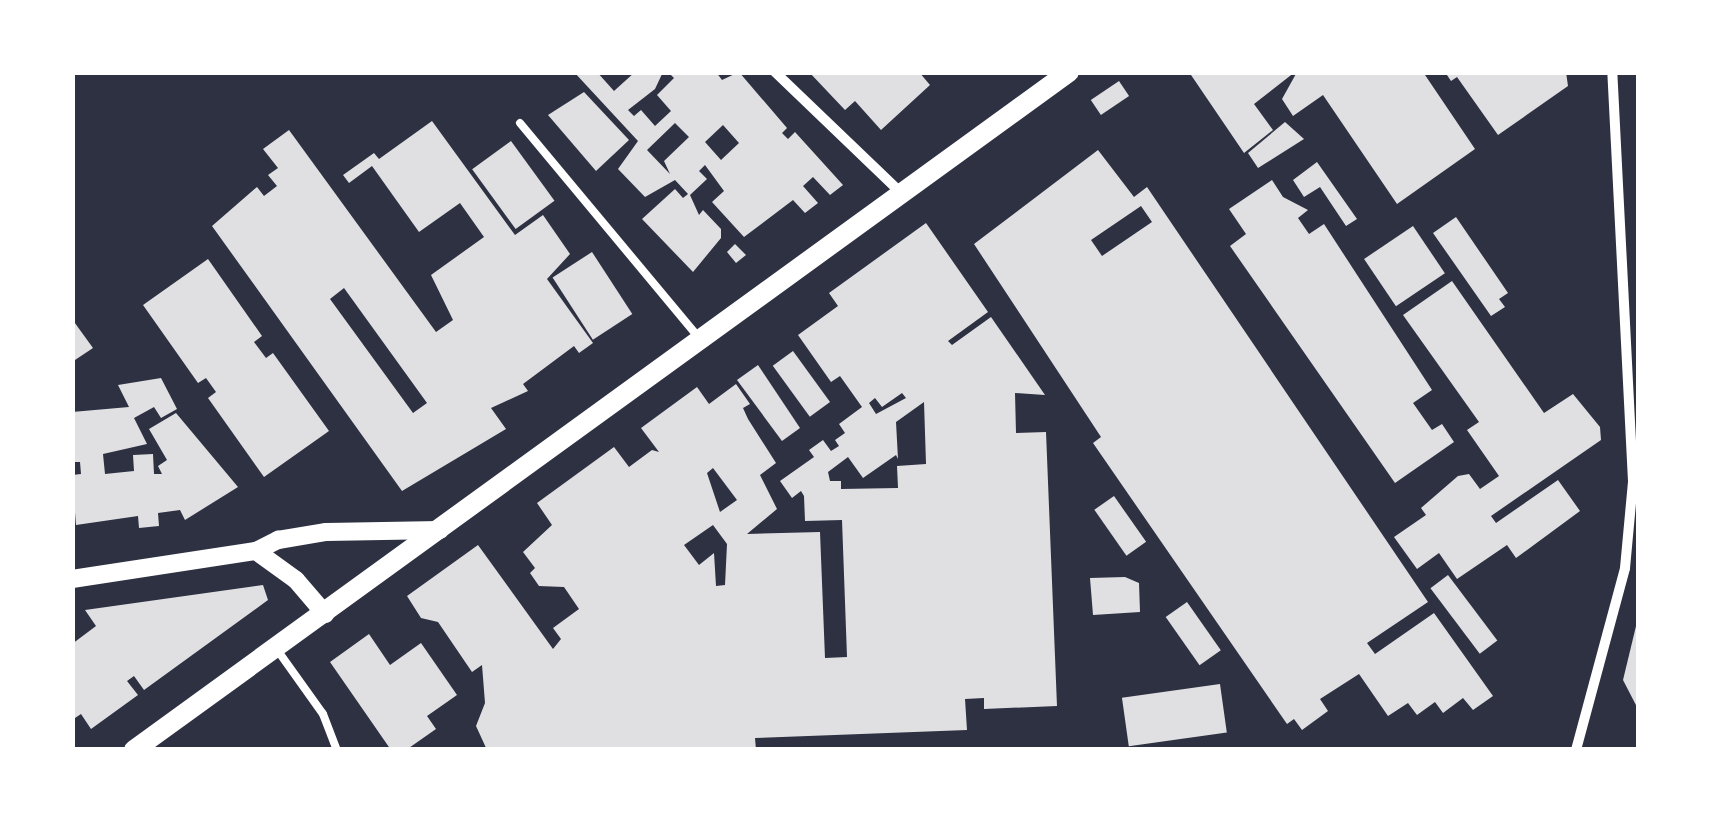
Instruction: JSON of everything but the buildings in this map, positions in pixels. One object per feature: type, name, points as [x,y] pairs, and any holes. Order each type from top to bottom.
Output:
[{"type":"main road","points":[[134,750],[1068,72]]},
{"type":"main road","points":[[154,750],[163,727]]},
{"type":"street","points":[[775,72],[901,193]]},
{"type":"street","points":[[1576,750],[1625,568],[1633,481],[1612,72]]},
{"type":"street","points":[[72,579],[256,551],[278,540],[326,532],[441,530]]},
{"type":"street","points":[[256,551],[296,580],[324,614]]},
{"type":"lane","points":[[520,123],[701,340]]},
{"type":"lane","points":[[276,648],[322,714],[337,750]]}]
